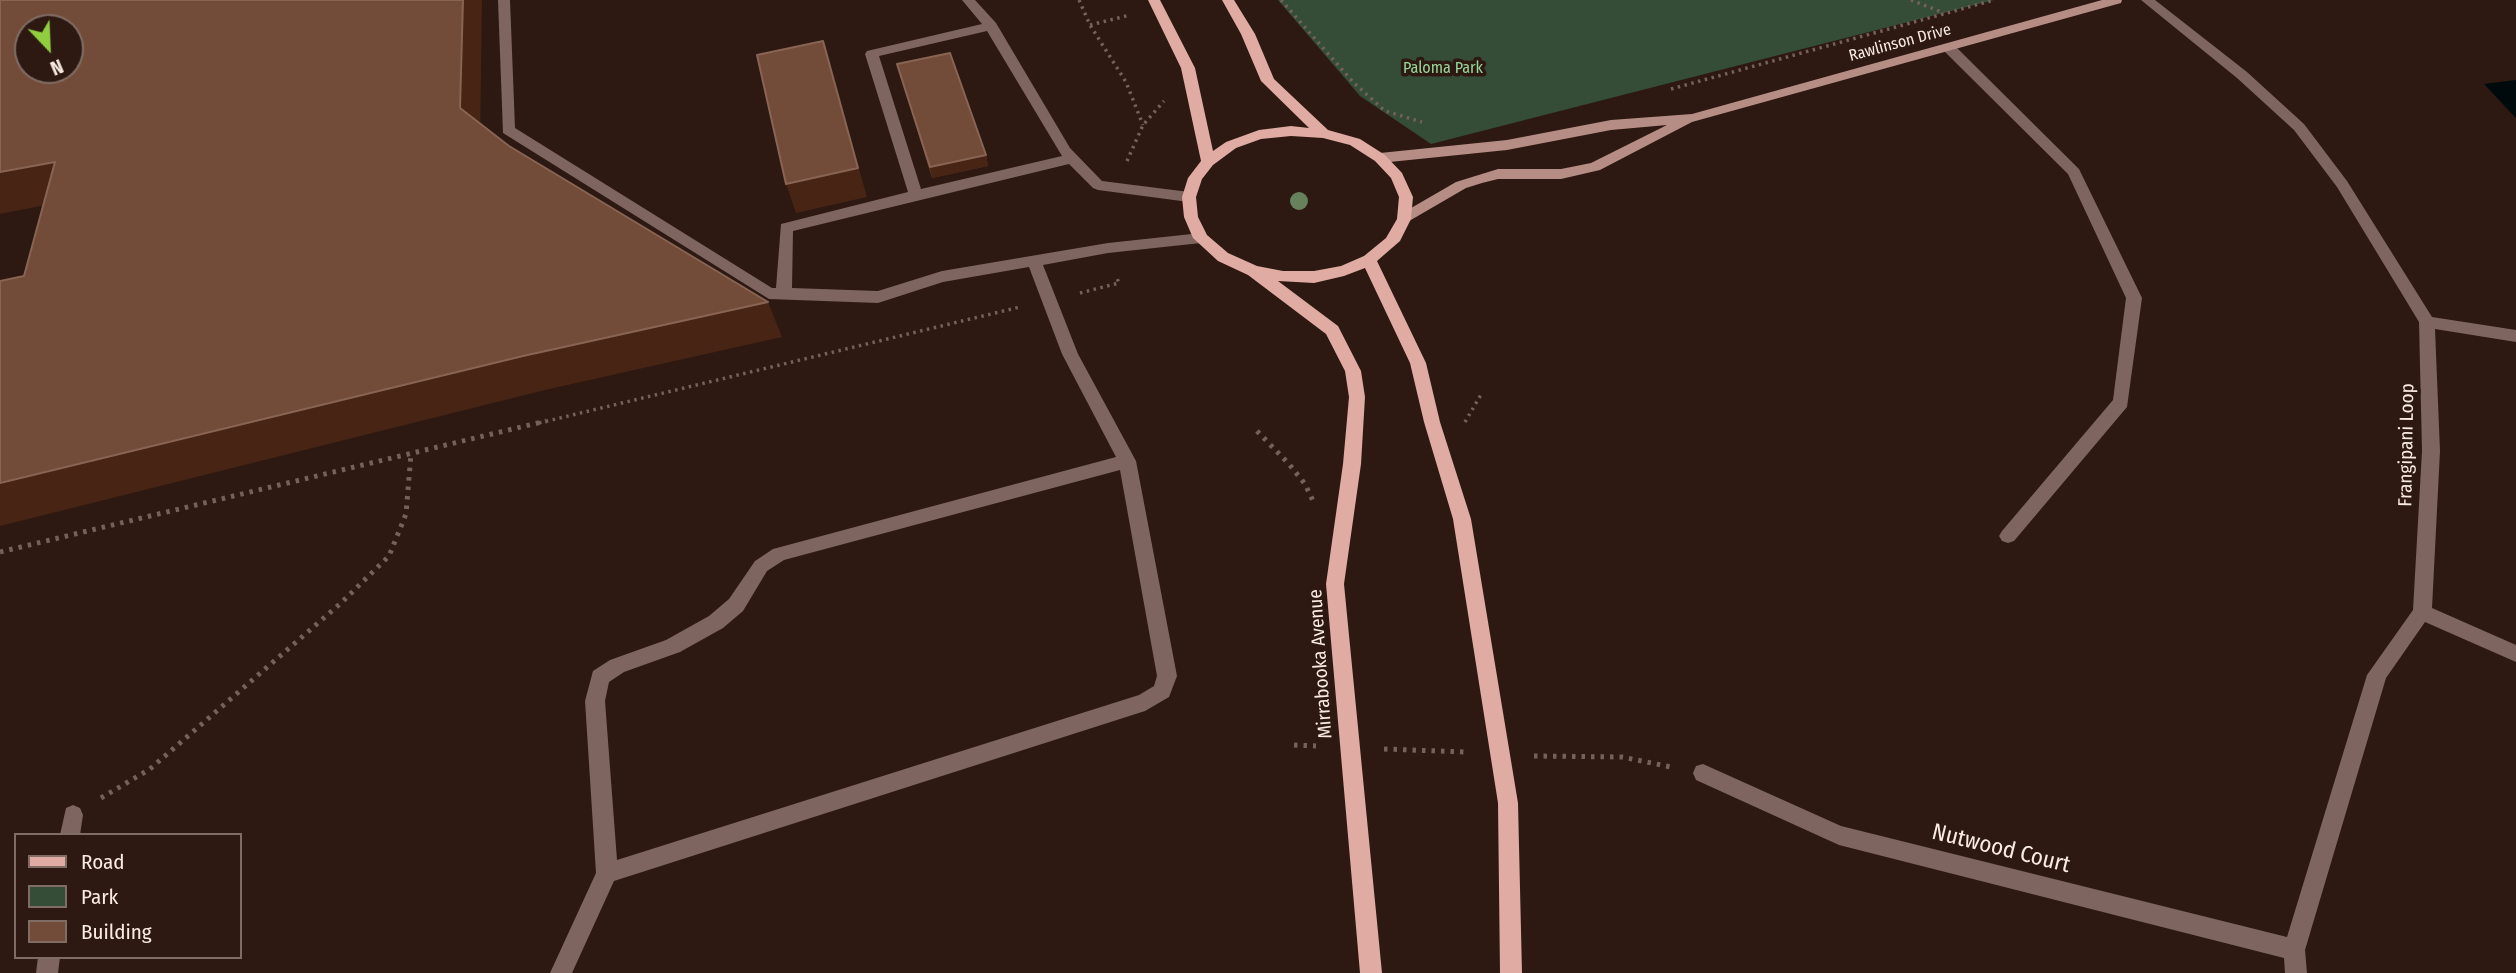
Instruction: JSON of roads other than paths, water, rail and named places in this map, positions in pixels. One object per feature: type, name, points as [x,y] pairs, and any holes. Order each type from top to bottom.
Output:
[{"type":"main road","points":[[1154,0],[1188,68],[1208,162]]},
{"type":"main road","points":[[1228,0],[1248,34],[1268,81],[1323,133]]},
{"type":"main road","points":[[1201,238],[1191,218],[1189,197],[1195,178],[1208,162],[1231,145],[1259,135],[1291,131],[1323,133],[1354,142],[1380,158],[1397,176],[1406,197],[1404,219]]},
{"type":"main road","name":"Mirrabooka Avenue","points":[[1253,271],[1283,277],[1314,277],[1344,271],[1369,260],[1392,241],[1404,219]]},
{"type":"main road","name":"Mirrabooka Avenue","points":[[1201,238],[1223,257],[1253,271],[1332,330],[1353,371],[1357,397],[1352,464],[1335,584],[1371,973]]},
{"type":"main road","points":[[1369,260],[1418,363],[1432,422],[1462,519],[1508,803],[1511,973]]},
{"type":"street","points":[[504,0],[508,130],[769,293],[878,297],[942,277],[1108,248],[1201,238]]},
{"type":"street","points":[[968,0],[990,26],[1065,151],[1098,185],[1189,197]]},
{"type":"street","name":"Rawlinson Drive","points":[[1380,158],[1507,145],[1611,125],[1692,118],[2116,0]]},
{"type":"street","name":"Frangipani Loop","points":[[2147,0],[2242,75],[2299,127],[2342,184],[2427,322],[2431,451],[2422,612]]},
{"type":"street","points":[[916,195],[872,54],[990,26]]},
{"type":"street","points":[[1949,48],[2074,172],[2134,298],[2121,402],[2008,536]]},
{"type":"street","name":"Rawlinson Drive","points":[[1404,219],[1461,185],[1477,180],[1508,174],[1562,174],[1595,167],[1692,118]]},
{"type":"street","points":[[784,293],[786,228],[1073,158]]},
{"type":"street","points":[[607,873],[1145,702],[1162,691],[1167,677],[1127,461],[1070,354],[1034,261]]},
{"type":"street","points":[[2427,322],[2516,336]]},
{"type":"street","points":[[561,973],[607,873],[595,701],[600,677],[617,666],[673,646],[716,622],[736,605],[761,566],[779,554],[1127,461]]},
{"type":"street","points":[[2296,973],[2294,950],[2377,675],[2422,612],[2516,654]]},
{"type":"street","name":"Nutwood Court","points":[[1703,773],[1839,835],[2294,950]]},
{"type":"park label","name":"Paloma Park","points":[[1443,69]]}]
